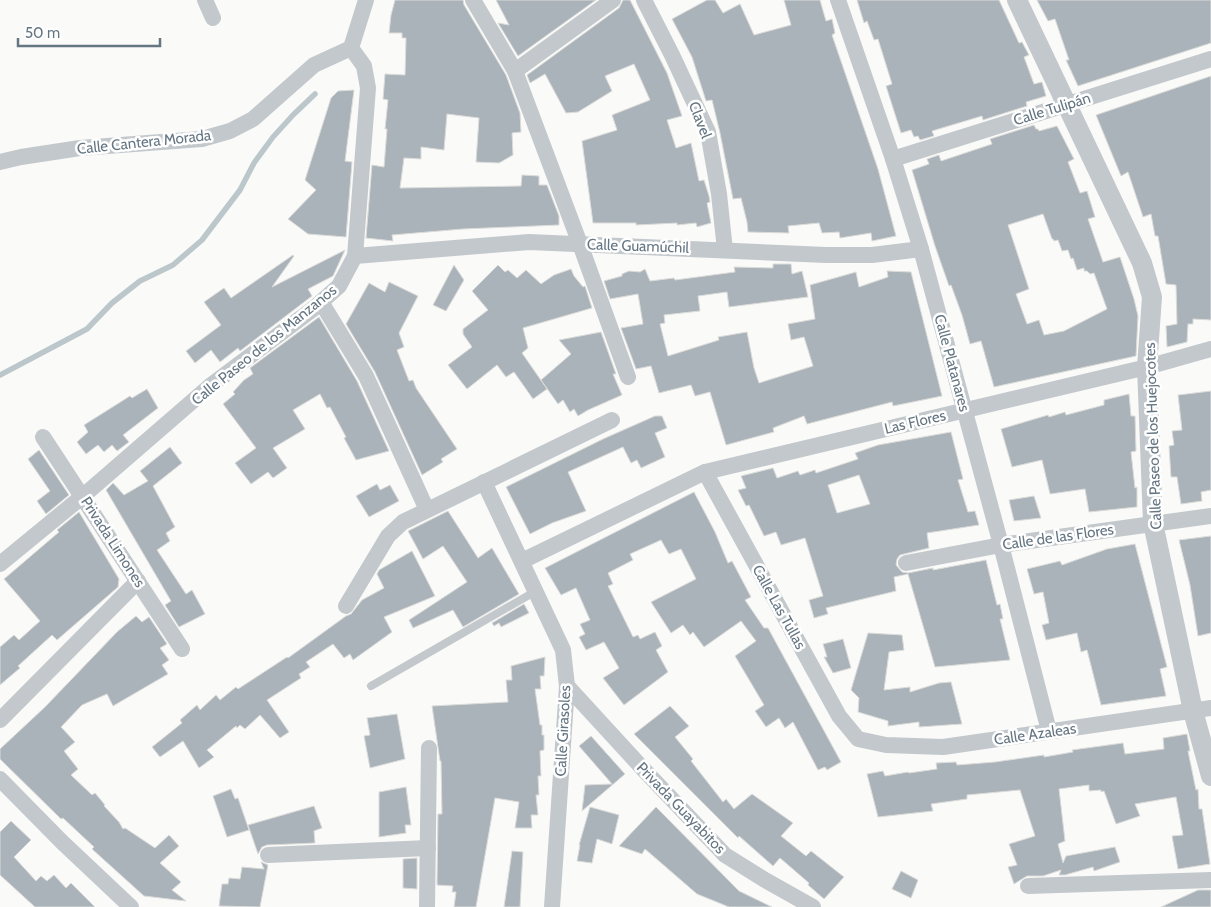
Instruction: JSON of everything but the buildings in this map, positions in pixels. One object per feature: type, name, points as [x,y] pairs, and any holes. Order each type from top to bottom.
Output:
[{"type":"street","points":[[205,0],[213,18]]},
{"type":"street","points":[[351,48],[366,0]]},
{"type":"street","points":[[474,0],[514,71],[628,377]]},
{"type":"street","points":[[514,71],[613,0]]},
{"type":"street","name":"Clavel","points":[[644,0],[708,132],[720,194],[725,250]]},
{"type":"street","name":"Calle Platanares","points":[[838,0],[893,159],[921,249],[1001,545],[1049,732]]},
{"type":"street","name":"Calle Paseo de los Huejocotes","points":[[1018,0],[1142,263],[1152,297],[1147,367],[1154,523],[1202,709],[1211,776]]},
{"type":"street","name":"Calle Cantera Morada","points":[[0,162],[80,148],[202,139],[230,131],[253,119],[314,64],[351,48]]},
{"type":"street","name":"Calle Paseo de los Manzanos","points":[[0,564],[83,496],[210,386],[321,302],[339,286],[355,256],[368,88],[364,66],[351,48]]},
{"type":"street","name":"Calle Tulipán","points":[[893,159],[1211,59]]},
{"type":"street","name":"Calle Guamúchil","points":[[355,256],[529,242],[826,255],[872,255],[921,249]]},
{"type":"street","points":[[321,302],[366,376],[427,510]]},
{"type":"street","name":"Las Flores","points":[[522,561],[705,472],[1147,367],[1211,350]]},
{"type":"street","points":[[346,606],[388,536],[403,522],[612,420]]},
{"type":"street","name":"Privada Limones","points":[[43,437],[182,649]]},
{"type":"street","name":"Calle Las Tullas","points":[[705,472],[839,716],[858,739]]},
{"type":"street","name":"Calle Girasoles","points":[[484,482],[563,650],[567,686],[552,907]]},
{"type":"street","name":"Calle de las Flores","points":[[906,562],[1001,545],[1211,516]]},
{"type":"street","points":[[0,720],[138,581]]},
{"type":"street","name":"Privada Guayabitos","points":[[567,686],[725,855],[764,880],[814,907]]},
{"type":"street","name":"Calle Azaleas","points":[[858,739],[886,745],[943,747],[1202,709]]},
{"type":"street","points":[[427,907],[429,748]]},
{"type":"street","points":[[0,779],[62,842],[131,907]]},
{"type":"street","points":[[268,856],[428,848]]},
{"type":"street","points":[[1028,886],[1211,880]]},
{"type":"lane","points":[[371,686],[536,592]]},
{"type":"waterway","points":[[0,375],[87,329],[112,303],[140,281],[173,265],[202,240],[240,190],[254,163],[273,137],[315,94]]}]
